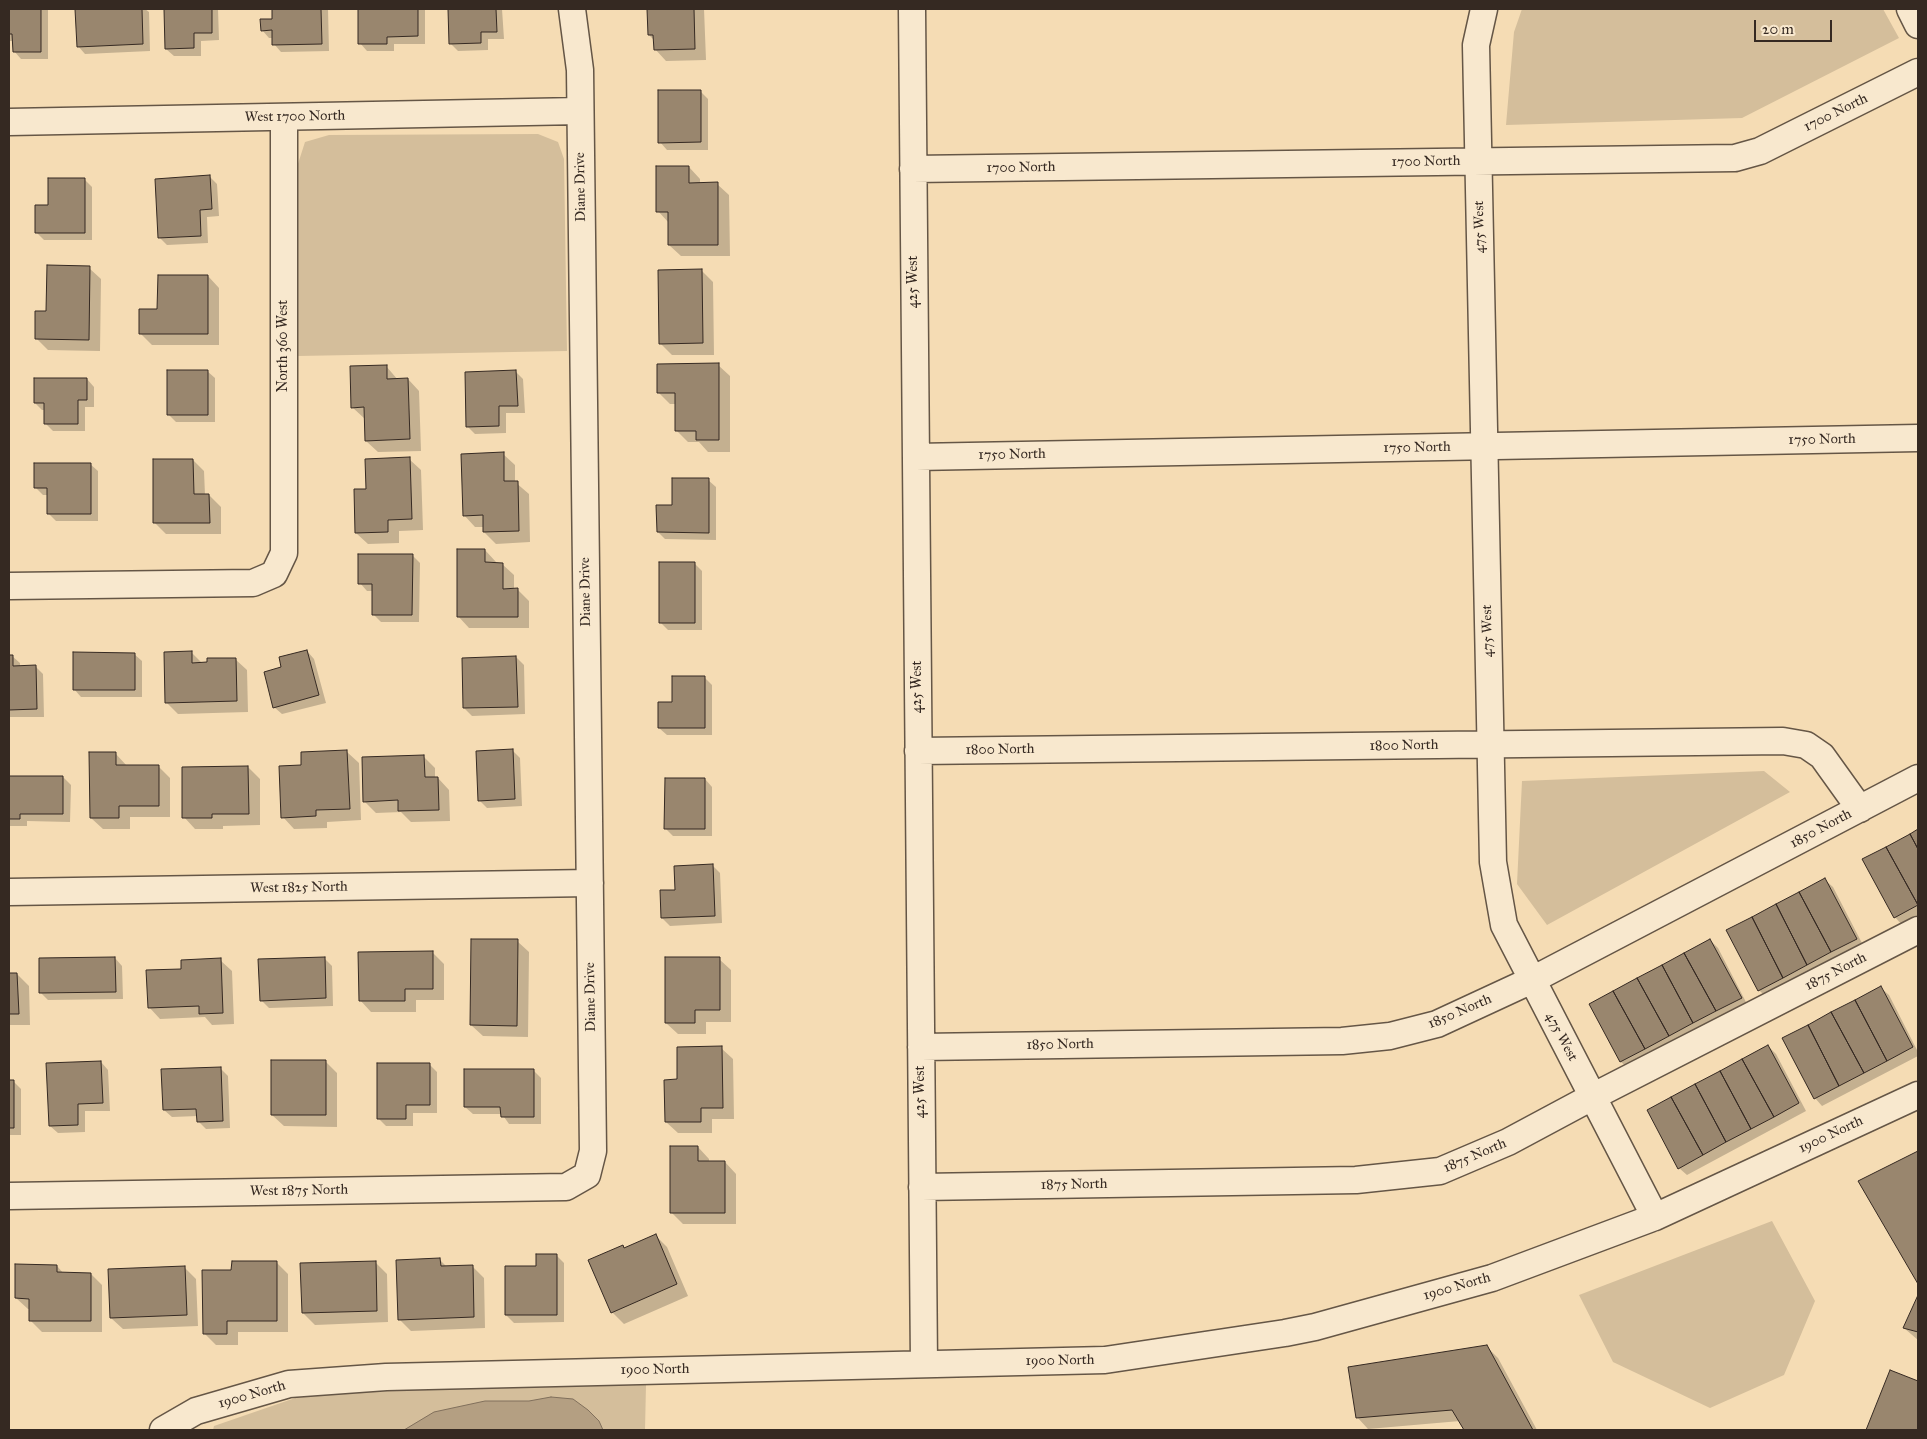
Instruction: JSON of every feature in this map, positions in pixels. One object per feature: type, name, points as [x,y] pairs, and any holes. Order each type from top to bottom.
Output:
[{"type":"street","name":"Diane Drive","points":[[572,9],[580,70],[593,1151],[587,1175]]},
{"type":"street","name":"425 West","points":[[912,9],[924,1364]]},
{"type":"street","name":"475 West","points":[[1484,9],[1476,45],[1494,871],[1504,925],[1655,1217]]},
{"type":"street","points":[[1910,9],[1918,25]]},
{"type":"street","name":"1700 North","points":[[913,169],[1735,158],[1760,151],[1918,72]]},
{"type":"street","name":"West 1700 North","points":[[9,122],[580,111]]},
{"type":"street","name":"North 360 West","points":[[9,586],[253,583],[274,574],[284,553],[284,117]]},
{"type":"street","name":"1750 North","points":[[916,457],[1918,438]]},
{"type":"street","name":"1800 North","points":[[918,751],[1783,741],[1806,745],[1822,756],[1860,809]]},
{"type":"street","name":"1850 North","points":[[921,1047],[1342,1041],[1390,1036],[1437,1024],[1532,980],[1918,778]]},
{"type":"street","name":"West 1825 North","points":[[9,892],[590,883]]},
{"type":"street","name":"1875 North","points":[[922,1187],[1356,1180],[1440,1172],[1508,1142],[1918,930]]},
{"type":"street","name":"1900 North","points":[[164,1430],[196,1411],[289,1384],[386,1377],[1105,1360],[1285,1333],[1315,1327],[1492,1278],[1655,1217],[1918,1095]]},
{"type":"street","name":"West 1875 North","points":[[9,1196],[566,1187],[587,1175]]},
{"type":"shaded area","points":[[1522,9],[1883,9],[1899,38],[1742,118],[1506,125],[1514,32]]},
{"type":"shaded area","points":[[538,134],[558,142],[564,159],[567,351],[298,356],[297,167],[305,142],[329,135]]},
{"type":"shaded area","points":[[1764,771],[1790,792],[1547,925],[1517,884],[1522,781]]},
{"type":"shaded area","points":[[1772,1221],[1815,1301],[1784,1375],[1710,1408],[1613,1362],[1579,1295]]},
{"type":"shaded area","points":[[646,1385],[645,1430],[213,1430],[214,1426],[298,1397],[391,1388]]},
{"type":"shaded area","points":[[551,1397],[573,1399],[599,1421],[603,1430],[404,1430],[434,1412],[485,1401],[529,1401]]},
{"type":"building","points":[[9,9],[41,9],[41,52],[13,52],[12,34],[9,34]]},
{"type":"building","points":[[75,9],[142,9],[143,44],[77,47]]},
{"type":"building","points":[[164,9],[212,9],[212,33],[194,33],[194,48],[165,49]]},
{"type":"building","points":[[272,9],[321,9],[322,44],[272,45],[272,30],[261,31],[260,19],[272,19]]},
{"type":"building","points":[[358,9],[418,9],[418,36],[387,37],[387,44],[358,44]]},
{"type":"building","points":[[448,9],[496,9],[497,32],[481,32],[481,43],[449,44]]},
{"type":"building","points":[[647,9],[694,9],[695,49],[654,50],[653,35],[648,35]]},
{"type":"building","points":[[658,90],[701,90],[701,142],[658,143]]},
{"type":"building","points":[[656,166],[689,166],[689,183],[718,182],[718,245],[668,245],[668,212],[656,212]]},
{"type":"building","points":[[210,175],[212,209],[200,210],[201,236],[158,238],[155,179]]},
{"type":"building","points":[[48,178],[85,178],[85,233],[35,233],[35,205],[48,205]]},
{"type":"building","points":[[47,265],[90,266],[89,340],[35,339],[35,311],[46,311]]},
{"type":"building","points":[[702,269],[703,343],[659,344],[658,270]]},
{"type":"building","points":[[158,275],[208,275],[208,334],[139,334],[139,309],[157,309]]},
{"type":"building","points":[[719,363],[719,440],[696,440],[696,431],[675,431],[675,393],[657,393],[657,364]]},
{"type":"building","points":[[387,365],[387,379],[408,378],[410,439],[365,441],[364,407],[351,408],[350,366]]},
{"type":"building","points":[[167,370],[208,370],[208,415],[167,415]]},
{"type":"building","points":[[516,370],[518,406],[499,406],[499,426],[466,427],[465,372]]},
{"type":"building","points":[[34,378],[87,378],[87,400],[78,400],[78,424],[44,424],[44,403],[34,403]]},
{"type":"building","points":[[504,452],[504,481],[518,481],[519,531],[483,532],[483,515],[463,516],[461,454]]},
{"type":"building","points":[[410,457],[412,519],[388,520],[388,532],[355,533],[354,489],[366,489],[365,459]]},
{"type":"building","points":[[153,459],[193,459],[194,494],[209,494],[210,523],[153,523]]},
{"type":"building","points":[[34,463],[91,463],[91,514],[47,514],[47,488],[34,488]]},
{"type":"building","points":[[672,478],[709,478],[709,533],[657,532],[656,505],[672,505]]},
{"type":"building","points":[[457,549],[485,549],[485,562],[503,563],[503,589],[518,588],[518,617],[457,617]]},
{"type":"building","points":[[358,554],[413,554],[412,615],[372,615],[372,584],[358,584]]},
{"type":"building","points":[[659,562],[695,562],[695,623],[659,623]]},
{"type":"building","points":[[307,650],[319,695],[273,708],[264,672],[281,667],[279,657]]},
{"type":"building","points":[[192,651],[192,663],[207,662],[207,658],[236,658],[237,701],[165,703],[164,652]]},
{"type":"building","points":[[73,652],[135,653],[135,690],[73,690]]},
{"type":"building","points":[[9,655],[13,655],[13,666],[36,665],[37,709],[9,710]]},
{"type":"building","points":[[516,656],[518,707],[463,708],[462,658]]},
{"type":"building","points":[[672,676],[705,676],[705,728],[658,728],[658,702],[672,702]]},
{"type":"building","points":[[513,749],[515,799],[478,801],[476,751]]},
{"type":"building","points":[[347,750],[350,809],[316,810],[316,816],[281,818],[279,766],[301,765],[301,752]]},
{"type":"building","points":[[89,752],[116,752],[116,765],[159,765],[159,806],[119,806],[119,818],[90,818]]},
{"type":"building","points":[[424,755],[425,777],[438,777],[439,810],[398,811],[398,800],[363,802],[362,757]]},
{"type":"building","points":[[248,766],[249,814],[212,814],[212,818],[182,818],[182,767]]},
{"type":"building","points":[[9,776],[63,776],[63,814],[20,814],[20,819],[9,819]]},
{"type":"building","points":[[665,778],[705,778],[705,829],[664,829]]},
{"type":"building","points":[[1918,829],[1918,849],[1910,834]]},
{"type":"building","points":[[1910,834],[1918,849],[1918,905],[1886,847]]},
{"type":"building","points":[[1886,847],[1918,905],[1894,918],[1862,859]]},
{"type":"building","points":[[713,864],[715,916],[661,918],[660,890],[675,890],[674,866]]},
{"type":"building","points":[[1825,878],[1857,939],[1831,952],[1799,892]]},
{"type":"building","points":[[1799,892],[1831,952],[1807,965],[1776,904]]},
{"type":"building","points":[[1776,904],[1807,965],[1783,978],[1752,917]]},
{"type":"building","points":[[1752,917],[1783,978],[1758,991],[1726,930]]},
{"type":"building","points":[[471,939],[518,939],[517,1026],[470,1025]]},
{"type":"building","points":[[1710,939],[1742,998],[1716,1011],[1684,953]]},
{"type":"building","points":[[433,951],[433,989],[405,989],[405,1001],[359,1001],[358,952]]},
{"type":"building","points":[[1684,953],[1716,1011],[1693,1023],[1662,965]]},
{"type":"building","points":[[115,957],[116,992],[39,993],[39,958]]},
{"type":"building","points":[[325,957],[326,998],[260,1001],[258,959]]},
{"type":"building","points":[[665,957],[720,957],[720,1010],[695,1010],[695,1023],[665,1023]]},
{"type":"building","points":[[221,958],[223,1013],[199,1014],[199,1006],[148,1008],[146,970],[181,969],[181,960]]},
{"type":"building","points":[[1662,965],[1693,1023],[1669,1036],[1637,978]]},
{"type":"building","points":[[9,973],[17,973],[19,1014],[9,1014]]},
{"type":"building","points":[[1637,978],[1669,1036],[1645,1049],[1613,991]]},
{"type":"building","points":[[1881,986],[1913,1047],[1887,1061],[1855,1000]]},
{"type":"building","points":[[1613,991],[1645,1049],[1620,1062],[1589,1004]]},
{"type":"building","points":[[1855,1000],[1887,1061],[1864,1073],[1831,1012]]},
{"type":"building","points":[[1831,1012],[1864,1073],[1839,1086],[1808,1025]]},
{"type":"building","points":[[1808,1025],[1839,1086],[1814,1099],[1782,1038]]},
{"type":"building","points":[[1768,1045],[1799,1103],[1774,1117],[1742,1059]]},
{"type":"building","points":[[722,1046],[723,1108],[701,1108],[701,1122],[665,1122],[664,1080],[677,1079],[677,1047]]},
{"type":"building","points":[[1742,1059],[1774,1117],[1751,1129],[1720,1071]]},
{"type":"building","points":[[271,1060],[326,1060],[326,1115],[271,1115]]},
{"type":"building","points":[[101,1061],[103,1103],[78,1104],[78,1125],[49,1126],[46,1063]]},
{"type":"building","points":[[377,1063],[430,1063],[430,1105],[406,1105],[406,1119],[377,1119]]},
{"type":"building","points":[[221,1067],[223,1121],[197,1122],[196,1109],[163,1110],[161,1069]]},
{"type":"building","points":[[464,1069],[534,1069],[534,1117],[501,1117],[500,1107],[464,1107]]},
{"type":"building","points":[[1720,1071],[1751,1129],[1726,1142],[1695,1084]]},
{"type":"building","points":[[9,1080],[14,1080],[14,1128],[9,1128]]},
{"type":"building","points":[[1695,1084],[1726,1142],[1703,1155],[1671,1097]]},
{"type":"building","points":[[1671,1097],[1703,1155],[1678,1169],[1647,1110]]},
{"type":"building","points":[[670,1146],[698,1146],[698,1161],[725,1161],[725,1213],[670,1213]]},
{"type":"building","points":[[1918,1151],[1918,1284],[1858,1181]]},
{"type":"building","points":[[656,1234],[677,1284],[611,1313],[588,1260],[623,1245],[624,1248]]},
{"type":"building","points":[[536,1254],[557,1254],[557,1315],[505,1315],[505,1266],[536,1266]]},
{"type":"building","points":[[440,1258],[441,1266],[473,1265],[474,1317],[398,1320],[396,1260]]},
{"type":"building","points":[[232,1261],[277,1261],[277,1321],[227,1321],[227,1334],[203,1334],[202,1270],[231,1270]]},
{"type":"building","points":[[376,1261],[377,1311],[302,1313],[300,1263]]},
{"type":"building","points":[[15,1264],[57,1265],[57,1272],[91,1273],[91,1321],[29,1321],[29,1299],[15,1298]]},
{"type":"building","points":[[185,1266],[187,1315],[110,1318],[108,1269]]},
{"type":"building","points":[[1918,1295],[1918,1332],[1903,1328]]},
{"type":"building","points":[[1487,1345],[1533,1430],[1464,1430],[1452,1410],[1356,1418],[1348,1367]]},
{"type":"building","points":[[1890,1370],[1918,1381],[1918,1430],[1866,1430]]}]
